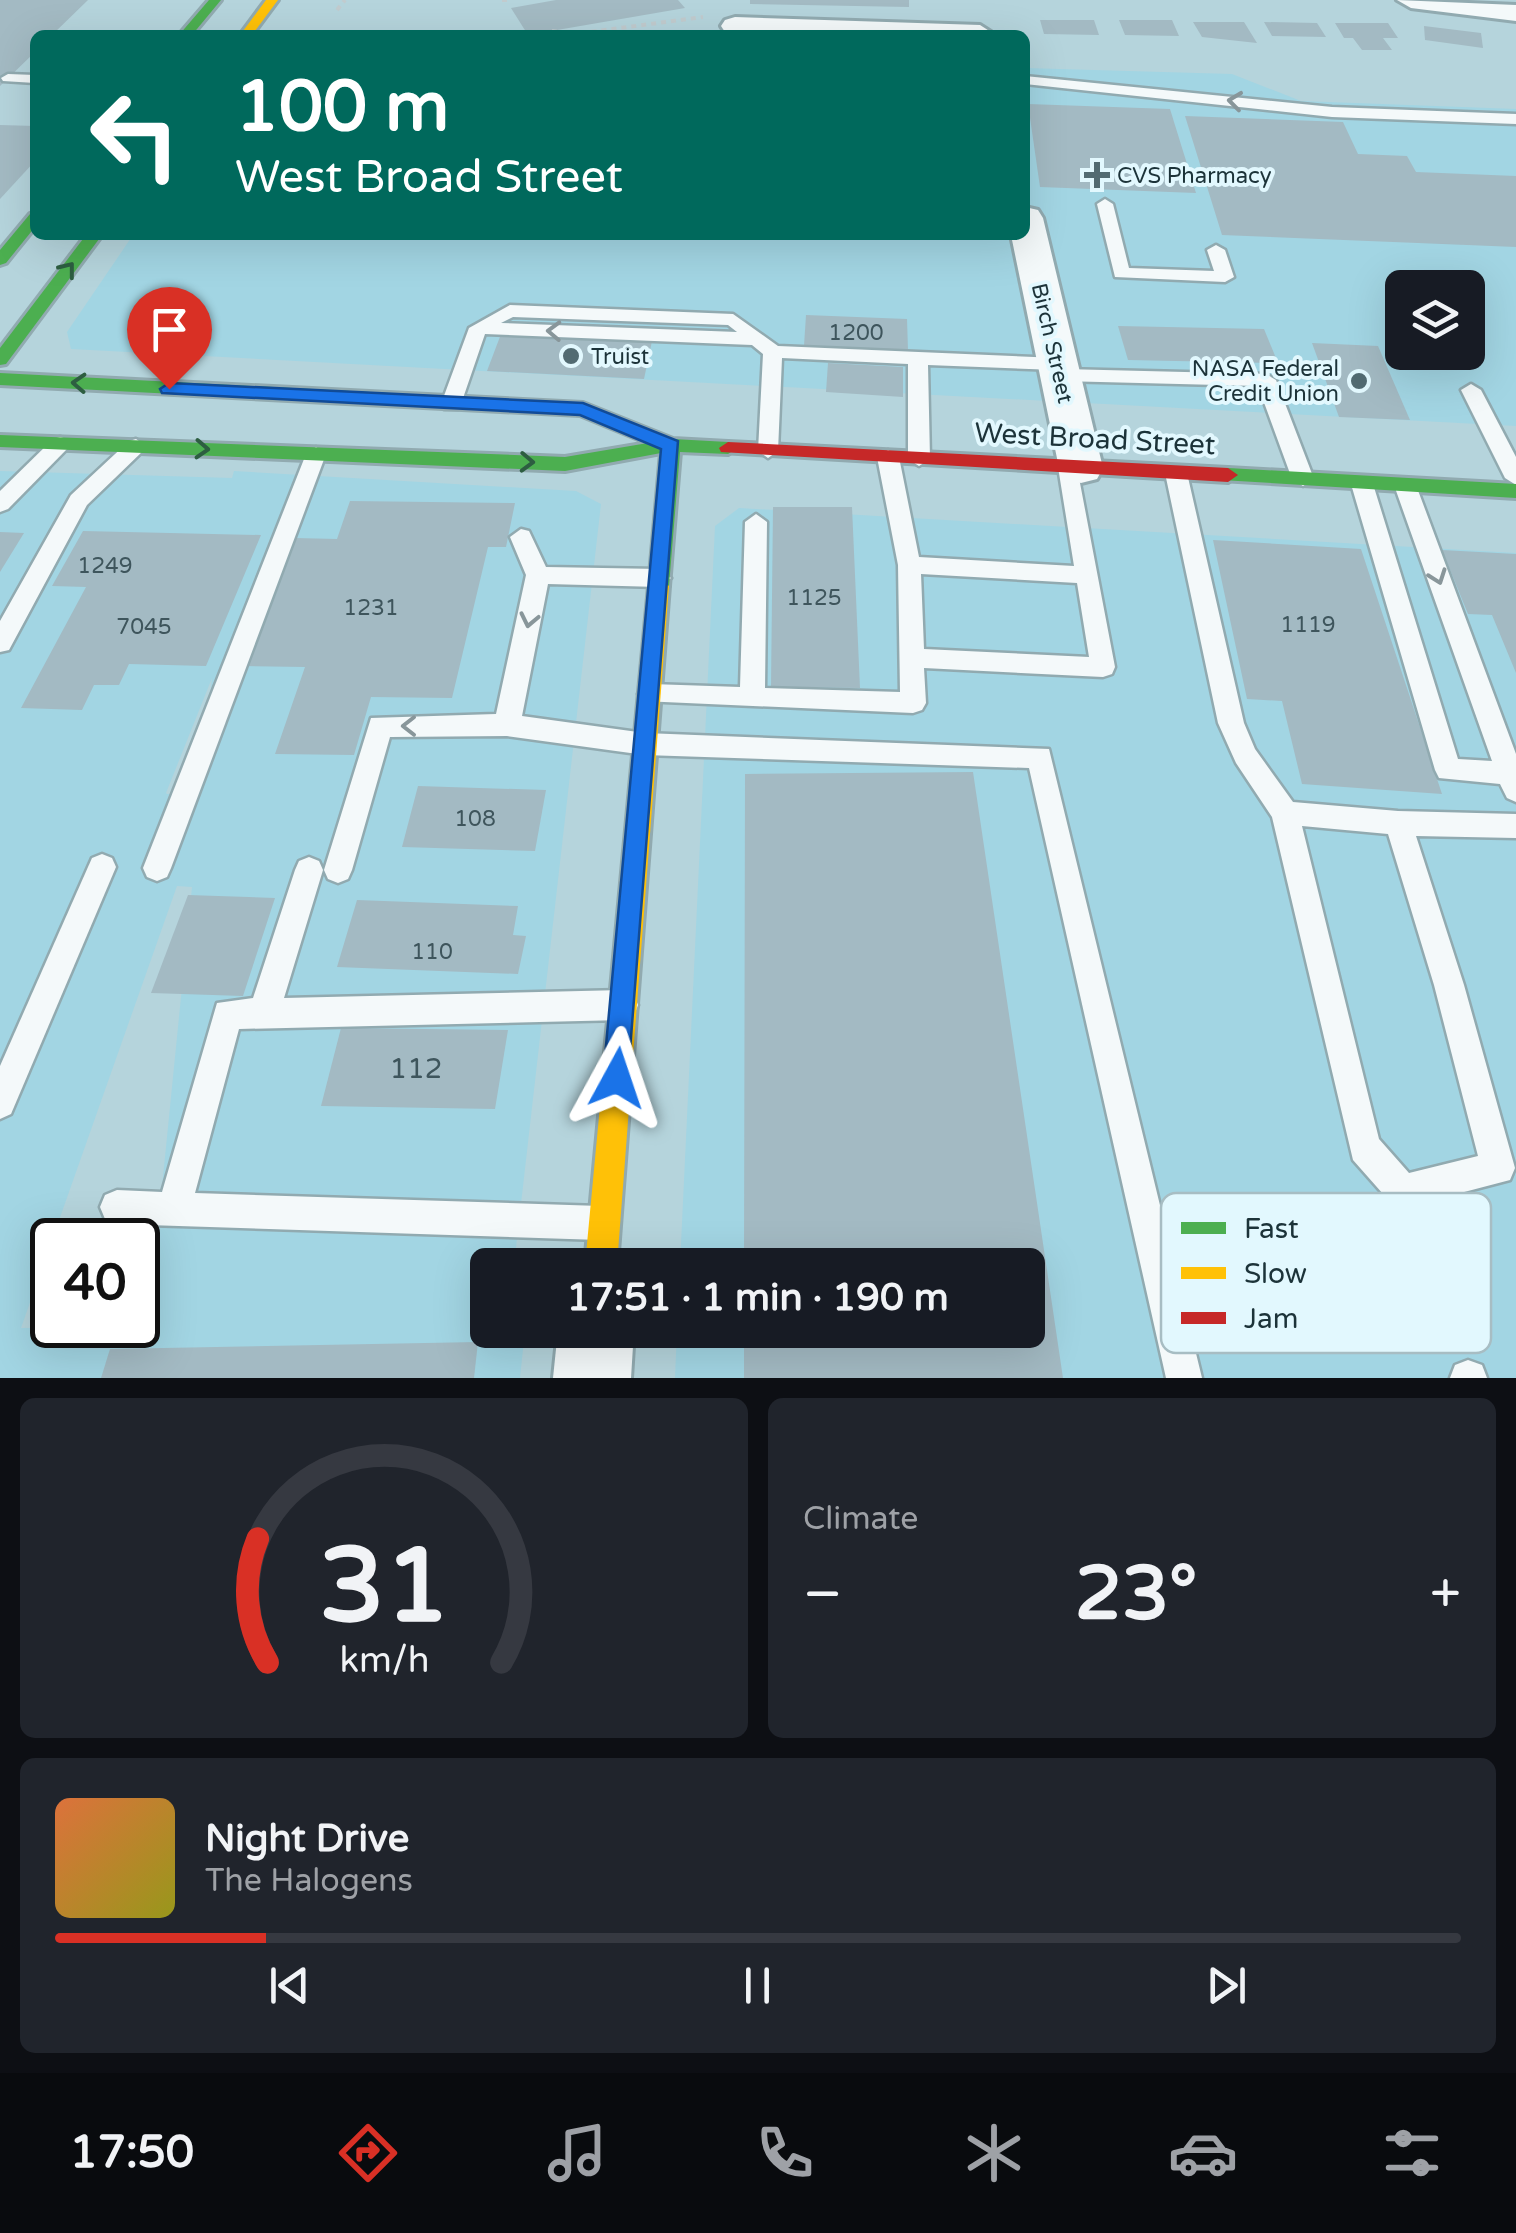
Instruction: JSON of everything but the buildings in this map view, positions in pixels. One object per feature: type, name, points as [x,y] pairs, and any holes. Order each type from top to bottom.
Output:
[{"type":"main road","points":[[189,30],[215,0]]},
{"type":"main road","points":[[250,30],[272,0]]},
{"type":"main road","points":[[0,260],[30,223]]},
{"type":"main road","points":[[0,360],[90,240]]},
{"type":"main road","name":"West Broad Street","points":[[0,379],[583,410],[671,446]]},
{"type":"main road","name":"West Broad Street","points":[[0,441],[565,464],[671,446],[1516,491]]},
{"type":"main road","points":[[603,1248],[671,446]]},
{"type":"street","points":[[974,0],[979,30]]},
{"type":"street","points":[[1411,0],[1516,14]]},
{"type":"street","points":[[726,21],[902,30]]},
{"type":"street","name":"Birch Street","points":[[1030,240],[1059,370],[1075,468]]},
{"type":"street","points":[[592,1378],[594,1348]]},
{"type":"lane","points":[[8,78],[30,79]]},
{"type":"lane","points":[[1030,81],[1332,112],[1516,119]]},
{"type":"lane","points":[[1106,204],[1121,273],[1225,277],[1216,250]]},
{"type":"lane","points":[[451,404],[478,328],[1059,370],[1266,380],[1303,480]]},
{"type":"lane","points":[[764,346],[768,451]]},
{"type":"lane","points":[[918,358],[918,459]]},
{"type":"lane","points":[[1471,390],[1516,478]]},
{"type":"lane","points":[[0,504],[60,444]]},
{"type":"lane","points":[[0,642],[79,500],[136,446]]},
{"type":"lane","points":[[157,868],[316,454]]},
{"type":"lane","points":[[652,694],[913,703],[910,566],[888,458]]},
{"type":"lane","points":[[912,658],[1103,668],[1075,468]]},
{"type":"lane","points":[[1176,473],[1232,723],[1245,756],[1285,813],[1366,1148],[1404,1191],[1498,1168],[1449,985],[1398,823]]},
{"type":"lane","points":[[1362,484],[1448,770],[1513,781],[1405,485]]},
{"type":"lane","points":[[752,698],[756,522]]},
{"type":"lane","points":[[507,725],[538,575],[522,537]]},
{"type":"lane","points":[[910,566],[1087,574]]},
{"type":"lane","points":[[538,575],[659,578]]},
{"type":"lane","points":[[264,1013],[380,726],[507,725],[645,744],[1040,757],[1161,1279]]},
{"type":"lane","points":[[1285,813],[1398,823],[1516,826]]},
{"type":"lane","points":[[0,1103],[102,867]]},
{"type":"lane","points":[[174,1209],[228,1014],[623,1005]]},
{"type":"lane","points":[[117,1207],[605,1223]]},
{"type":"lane","points":[[1178,1353],[1184,1378]]},
{"type":"path","points":[[337,10],[344,0]]},
{"type":"path","points":[[502,0],[510,0]]},
{"type":"path","points":[[621,30],[726,21]]},
{"type":"shaded area","points":[[1030,68],[1232,74],[1301,101],[1516,109],[1516,426],[71,349],[67,332],[130,240],[1030,240]]},
{"type":"shaded area","points":[[0,471],[232,478],[234,471],[576,491],[601,504],[516,1248],[470,1248],[470,1348],[523,1348],[520,1378],[0,1378]],"holes":[[[212,678],[201,795],[166,793]],[[177,886],[192,887],[159,1218],[160,1348],[30,1348],[30,1328],[21,1328],[30,1302],[30,1218],[60,1218]]]},
{"type":"shaded area","points":[[739,508],[1516,553],[1516,1378],[675,1378],[676,1348],[1045,1348],[1045,1248],[681,1248],[715,526]]},
{"type":"traffic: fast","points":[[189,30],[215,0]]},
{"type":"traffic: fast","points":[[0,260],[30,223]]},
{"type":"traffic: fast","points":[[0,360],[90,240]]},
{"type":"traffic: fast","points":[[0,379],[583,409],[671,445]]},
{"type":"traffic: fast","points":[[0,441],[565,464],[671,445],[728,448]]},
{"type":"traffic: fast","points":[[659,586],[671,445]]},
{"type":"traffic: fast","points":[[1228,475],[1516,491]]},
{"type":"traffic: slow","points":[[250,30],[272,0]]},
{"type":"traffic: slow","points":[[602,1248],[659,586]]},
{"type":"traffic: jam","points":[[728,448],[1228,475]]},
{"type":"place","name":"CVS Pharmacy","points":[[1097,175]]},
{"type":"place","name":"Truist","points":[[571,356]]},
{"type":"place","name":"NASA Federal Credit Union","points":[[1359,381]]},
{"type":"route","points":[[169,389],[583,410],[671,446],[617,1078]]}]
